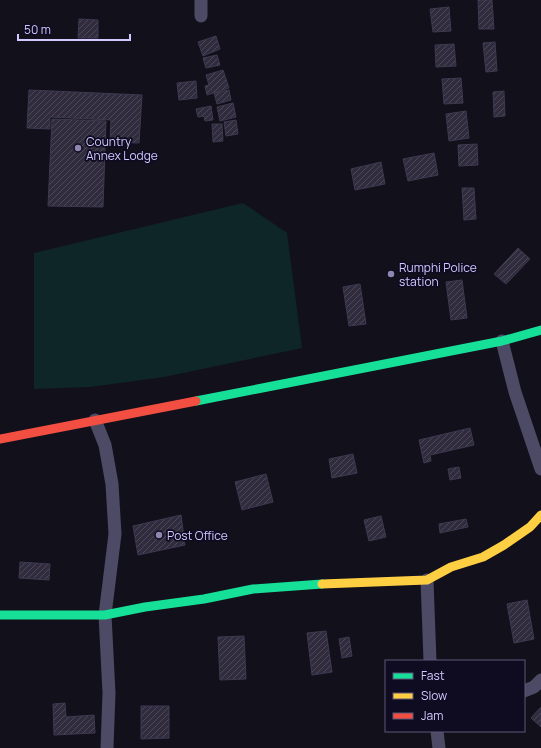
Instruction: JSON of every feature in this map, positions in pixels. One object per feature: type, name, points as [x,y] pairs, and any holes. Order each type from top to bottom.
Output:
[{"type":"street","points":[[201,0],[201,16]]},
{"type":"street","points":[[0,439],[502,341],[541,330]]},
{"type":"street","points":[[502,341],[515,392],[541,469]]},
{"type":"street","points":[[95,420],[105,445],[111,477],[115,534],[105,615],[109,693],[107,748]]},
{"type":"street","points":[[0,615],[105,615],[144,607],[204,599],[253,590],[316,584],[427,580],[451,568],[483,557],[530,527],[541,515]]},
{"type":"street","points":[[427,580],[430,660]]},
{"type":"street","points":[[525,691],[534,687],[541,680]]},
{"type":"street","points":[[437,732],[439,748]]},
{"type":"green space","points":[[243,203],[287,233],[302,348],[164,377],[90,387],[34,389],[34,253]]},
{"type":"building","points":[[478,0],[492,0],[494,29],[479,29]]},
{"type":"building","points":[[449,7],[451,31],[433,32],[430,9]]},
{"type":"building","points":[[79,19],[98,20],[98,38],[78,38]]},
{"type":"building","points":[[216,36],[220,49],[203,56],[198,42]]},
{"type":"building","points":[[495,42],[497,71],[486,72],[483,43]]},
{"type":"building","points":[[454,44],[456,66],[436,67],[435,45]]},
{"type":"building","points":[[217,55],[220,65],[206,68],[203,58]]},
{"type":"building","points":[[223,70],[229,88],[207,95],[205,86],[209,85],[206,75]]},
{"type":"building","points":[[461,78],[463,103],[444,104],[442,79]]},
{"type":"building","points":[[196,81],[197,98],[179,100],[177,83]]},
{"type":"building","points":[[29,90],[142,95],[139,143],[110,142],[111,120],[50,117],[50,129],[27,128]]},
{"type":"building","points":[[229,90],[231,100],[217,104],[214,93]]},
{"type":"building","points":[[504,91],[505,116],[494,117],[493,92]]},
{"type":"building","points":[[233,103],[236,117],[220,121],[217,107]]},
{"type":"building","points":[[211,106],[213,120],[205,121],[204,116],[198,117],[196,109]]},
{"type":"building","points":[[466,111],[469,138],[449,141],[446,114]]},
{"type":"building","points":[[52,119],[106,121],[103,207],[48,206]]},
{"type":"building","points":[[236,120],[238,134],[226,136],[224,122]]},
{"type":"building","points":[[212,124],[222,124],[223,141],[213,142]]},
{"type":"building","points":[[477,144],[478,165],[459,166],[458,145]]},
{"type":"building","points":[[434,153],[438,175],[408,181],[403,159]]},
{"type":"building","points":[[381,162],[385,184],[355,190],[351,169]]},
{"type":"building","points":[[462,188],[474,188],[476,219],[464,220]]},
{"type":"building","points":[[518,248],[530,259],[506,284],[494,274]]},
{"type":"building","points":[[462,280],[467,318],[451,320],[446,282]]},
{"type":"building","points":[[360,284],[366,324],[349,326],[343,287]]},
{"type":"building","points":[[470,428],[474,445],[430,455],[431,461],[424,463],[419,440]]},
{"type":"building","points":[[353,454],[357,473],[332,478],[329,459]]},
{"type":"building","points":[[459,467],[461,478],[450,480],[448,469]]},
{"type":"building","points":[[266,474],[273,502],[242,510],[235,482]]},
{"type":"building","name":"Post Office","points":[[181,515],[185,545],[138,555],[133,526]]},
{"type":"building","points":[[381,516],[386,537],[369,541],[364,520]]},
{"type":"building","points":[[466,519],[468,527],[440,533],[439,524]]},
{"type":"building","points":[[20,562],[50,564],[49,580],[19,578]]},
{"type":"building","points":[[527,600],[534,639],[514,643],[507,604]]},
{"type":"building","points":[[326,631],[332,672],[312,675],[307,633]]},
{"type":"building","points":[[244,636],[246,679],[220,680],[218,637]]},
{"type":"building","points":[[349,637],[352,656],[342,658],[339,639]]},
{"type":"building","points":[[65,703],[66,717],[94,715],[95,733],[54,735],[53,704]]},
{"type":"building","points":[[141,706],[169,706],[169,738],[141,739]]},
{"type":"building","points":[[541,708],[541,727],[531,718]]},
{"type":"traffic: fast","points":[[196,401],[502,341],[541,330]]},
{"type":"traffic: fast","points":[[0,615],[105,615],[145,607],[204,599],[253,589],[322,584]]},
{"type":"traffic: slow","points":[[322,584],[427,580],[451,567],[483,557],[530,527],[541,515]]},
{"type":"traffic: jam","points":[[0,439],[196,401]]},
{"type":"place","name":"Country Annex Lodge","points":[[78,148]]},
{"type":"place","name":"Rumphi Police station","points":[[391,274]]},
{"type":"place","name":"Post Office","points":[[159,535]]}]
